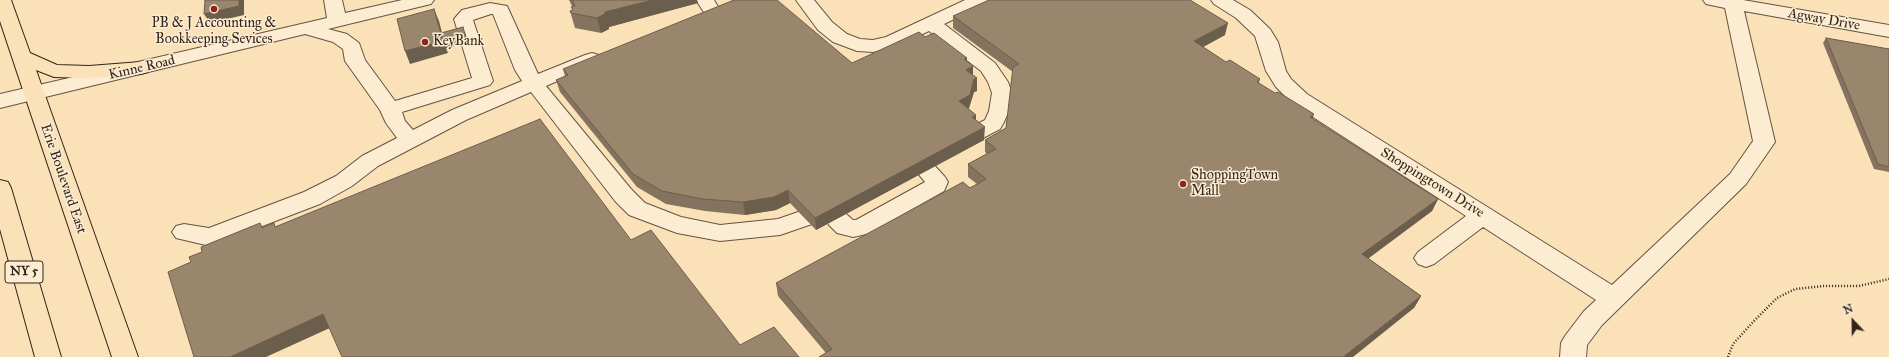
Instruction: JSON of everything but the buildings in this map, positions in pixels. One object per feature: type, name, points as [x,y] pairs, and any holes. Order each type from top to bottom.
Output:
[{"type":"main road","name":"Erie Boulevard East","points":[[2,0],[125,357]]},
{"type":"main road","points":[[22,57],[54,71],[88,72],[141,68]]},
{"type":"main road","name":"NY 5","points":[[0,188],[48,357]]},
{"type":"street","points":[[333,0],[338,21]]},
{"type":"street","name":"Kinne Road","points":[[0,101],[35,94],[425,0]]},
{"type":"street","points":[[805,0],[825,26],[840,38],[857,45],[873,46],[893,41],[980,0]]},
{"type":"street","name":"Shoppingtown Drive","points":[[1220,0],[1243,14],[1263,33],[1268,42],[1276,70],[1283,82],[1300,99],[1613,298]]},
{"type":"street","name":"Agway Drive","points":[[1712,0],[1889,31]]},
{"type":"street","points":[[704,9],[730,3]]},
{"type":"street","points":[[1573,357],[1574,343],[1593,318],[1738,179],[1764,142],[1733,4]]},
{"type":"street","points":[[390,109],[483,81],[463,19],[469,14],[490,8],[501,10],[525,70],[533,82],[623,195],[637,210],[677,225],[720,233],[780,227],[804,218]]},
{"type":"street","points":[[931,23],[988,67],[998,82],[1002,93],[999,111],[993,124],[976,133]]},
{"type":"street","points":[[306,29],[340,38],[352,47],[355,61],[390,109],[396,123],[409,139]]},
{"type":"street","points":[[184,232],[210,237],[312,198],[344,181],[362,166],[409,139],[533,82],[611,51]]},
{"type":"street","points":[[837,219],[845,227],[862,227],[936,186],[937,182],[935,179],[926,171]]},
{"type":"street","points":[[1426,258],[1483,215]]},
{"type":"path","points":[[1728,357],[1733,344],[1754,321],[1777,298],[1795,289],[1824,286],[1859,286],[1889,279]]},
{"type":"place","name":"PB & J Accounting & Bookkeeping Sevices","points":[[214,9]]},
{"type":"place","name":"KeyBank","points":[[425,42]]},
{"type":"place","name":"ShoppingTown Mall","points":[[1183,184]]}]
